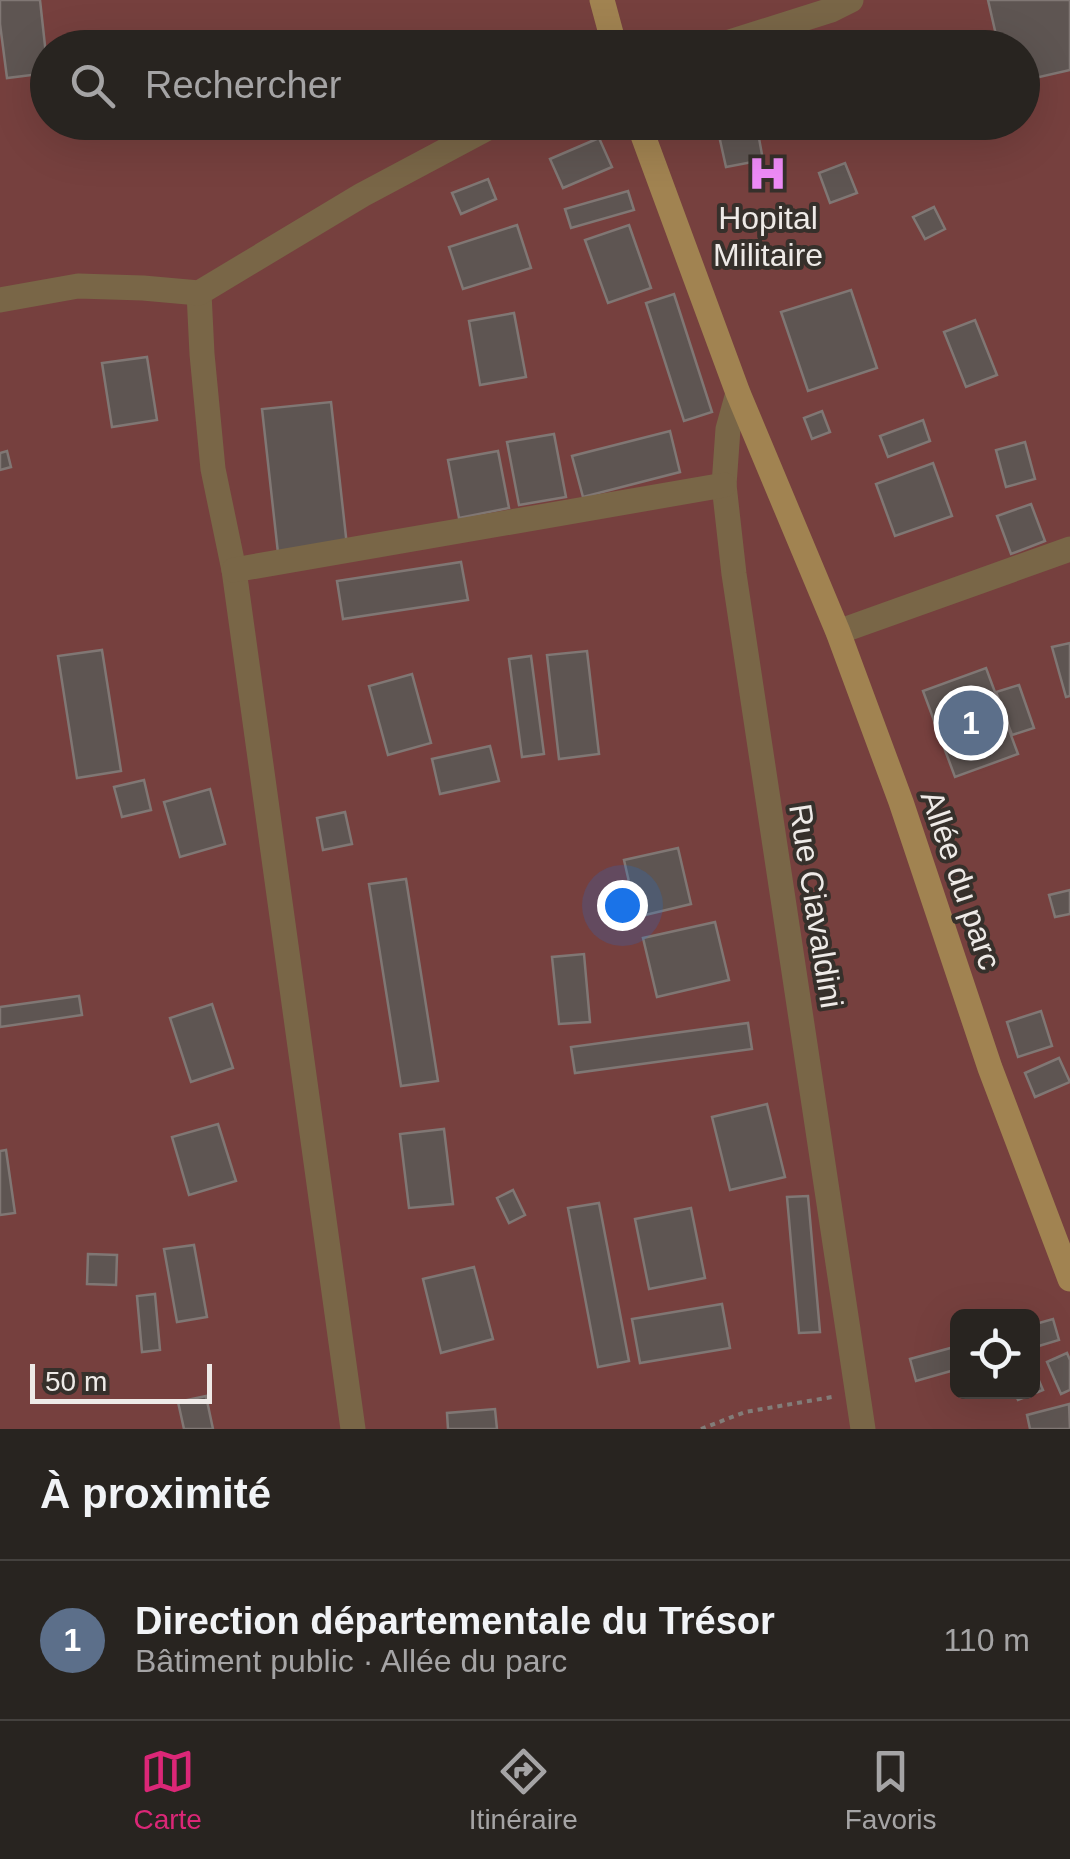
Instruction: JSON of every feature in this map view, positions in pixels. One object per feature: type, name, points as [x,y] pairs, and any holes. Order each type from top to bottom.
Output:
[{"type":"street","points":[[602,0],[610,30]]},
{"type":"street","points":[[768,30],[851,0]]},
{"type":"street","points":[[0,300],[78,286],[199,293],[362,195],[465,140]]},
{"type":"street","name":"Allée du parc","points":[[645,140],[738,393],[838,632],[901,802],[990,1068],[1070,1279]]},
{"type":"street","points":[[199,293],[213,468],[234,570],[353,1429]]},
{"type":"street","name":"Rue Ciavaldini","points":[[738,393],[728,428],[724,484],[736,594],[863,1429]]},
{"type":"street","points":[[234,570],[724,484]]},
{"type":"street","points":[[838,632],[1070,549]]},
{"type":"path","points":[[701,1429],[745,1412],[857,1393]]},
{"type":"shaded area","points":[[0,0],[1070,0],[1070,1429],[0,1429]]},
{"type":"building","points":[[0,0],[40,0],[43,30],[30,30],[30,75],[7,78]]},
{"type":"building","points":[[988,0],[1070,0],[1070,70],[1040,77],[1040,30],[995,30]]},
{"type":"building","points":[[600,140],[612,167],[563,188],[550,159]]},
{"type":"building","points":[[720,140],[759,140],[763,160],[726,167]]},
{"type":"building","points":[[845,163],[857,193],[830,203],[819,173]]},
{"type":"building","points":[[488,179],[496,199],[461,214],[452,193]]},
{"type":"building","points":[[628,191],[634,210],[571,228],[565,209]]},
{"type":"building","points":[[934,207],[945,229],[925,239],[913,217]]},
{"type":"building","points":[[517,225],[531,268],[463,289],[449,247]]},
{"type":"building","points":[[629,225],[651,288],[608,303],[585,240]]},
{"type":"building","points":[[851,290],[877,368],[808,391],[781,312]]},
{"type":"building","points":[[674,294],[712,412],[684,421],[646,303]]},
{"type":"building","points":[[514,313],[526,377],[480,385],[469,321]]},
{"type":"building","points":[[975,320],[997,375],[966,387],[944,332]]},
{"type":"building","points":[[147,357],[157,420],[112,427],[102,363]]},
{"type":"building","points":[[331,402],[347,546],[278,553],[262,409]]},
{"type":"building","points":[[822,411],[830,432],[812,439],[804,418]]},
{"type":"building","points":[[923,420],[930,441],[888,457],[880,436]]},
{"type":"building","points":[[670,431],[680,472],[583,497],[572,456]]},
{"type":"building","points":[[554,434],[566,497],[519,505],[507,442]]},
{"type":"building","points":[[1025,442],[1035,479],[1006,487],[996,450]]},
{"type":"building","points":[[7,451],[11,467],[0,470],[0,453]]},
{"type":"building","points":[[498,451],[509,508],[459,518],[448,460]]},
{"type":"building","points":[[933,463],[952,516],[895,536],[876,484]]},
{"type":"building","points":[[1031,504],[1045,541],[1011,554],[997,516]]},
{"type":"building","points":[[461,562],[468,600],[343,619],[337,581]]},
{"type":"building","points":[[1070,643],[1070,696],[1066,697],[1052,647]]},
{"type":"building","points":[[102,650],[121,771],[77,778],[58,656]]},
{"type":"building","points":[[587,651],[599,754],[559,759],[547,655]]},
{"type":"building","points":[[531,656],[544,754],[522,757],[509,659]]},
{"type":"building","points":[[986,668],[1018,754],[955,777],[923,691]]},
{"type":"building","points":[[412,674],[431,743],[388,755],[369,686]]},
{"type":"building","points":[[1019,685],[1034,728],[1012,735],[996,692]]},
{"type":"building","points":[[490,746],[499,781],[440,794],[432,759]]},
{"type":"building","points":[[144,780],[151,810],[122,817],[114,787]]},
{"type":"building","points":[[210,789],[225,844],[180,857],[164,802]]},
{"type":"building","points":[[345,812],[352,844],[323,850],[317,818]]},
{"type":"building","points":[[678,848],[691,904],[637,917],[624,860]]},
{"type":"building","points":[[406,879],[438,1081],[401,1086],[369,884]]},
{"type":"building","points":[[1070,890],[1070,914],[1055,917],[1049,895]]},
{"type":"building","points":[[715,922],[729,980],[657,997],[643,938]]},
{"type":"building","points":[[584,954],[590,1022],[559,1024],[552,957]]},
{"type":"building","points":[[79,996],[82,1015],[0,1027],[0,1007]]},
{"type":"building","points":[[212,1004],[233,1068],[191,1082],[170,1018]]},
{"type":"building","points":[[1041,1011],[1052,1046],[1018,1057],[1007,1022]]},
{"type":"building","points":[[748,1023],[752,1049],[575,1073],[571,1047]]},
{"type":"building","points":[[1059,1058],[1070,1082],[1035,1097],[1025,1073]]},
{"type":"building","points":[[767,1104],[785,1177],[730,1190],[712,1117]]},
{"type":"building","points":[[218,1124],[236,1181],[189,1195],[172,1137]]},
{"type":"building","points":[[444,1129],[453,1204],[409,1208],[400,1134]]},
{"type":"building","points":[[6,1150],[15,1213],[0,1215],[0,1151]]},
{"type":"building","points":[[513,1190],[525,1215],[509,1223],[497,1198]]},
{"type":"building","points":[[808,1196],[820,1332],[799,1333],[787,1197]]},
{"type":"building","points":[[599,1203],[629,1361],[598,1367],[568,1208]]},
{"type":"building","points":[[691,1208],[705,1278],[649,1289],[635,1219]]},
{"type":"building","points":[[194,1245],[207,1317],[177,1322],[164,1249]]},
{"type":"building","points":[[88,1254],[117,1255],[116,1285],[87,1284]]},
{"type":"building","points":[[474,1267],[493,1339],[441,1353],[423,1279]]},
{"type":"building","points":[[155,1294],[160,1350],[142,1352],[137,1296]]},
{"type":"building","points":[[722,1304],[730,1348],[640,1363],[632,1319]]},
{"type":"building","points":[[1053,1319],[1059,1340],[1040,1346],[1040,1323]]},
{"type":"building","points":[[950,1348],[950,1371],[916,1381],[910,1359]]},
{"type":"building","points":[[1067,1353],[1070,1390],[1061,1394],[1047,1362]]},
{"type":"building","points":[[206,1396],[213,1429],[184,1429],[178,1402]]},
{"type":"building","points":[[1069,1404],[1070,1429],[1030,1429],[1027,1415]]},
{"type":"building","points":[[495,1409],[497,1429],[448,1429],[447,1413]]},
{"type":"place","name":"Hopital Militaire","points":[[768,173]]},
{"type":"place","name":"Direction départementale du Trésor","points":[[971,723]]}]
